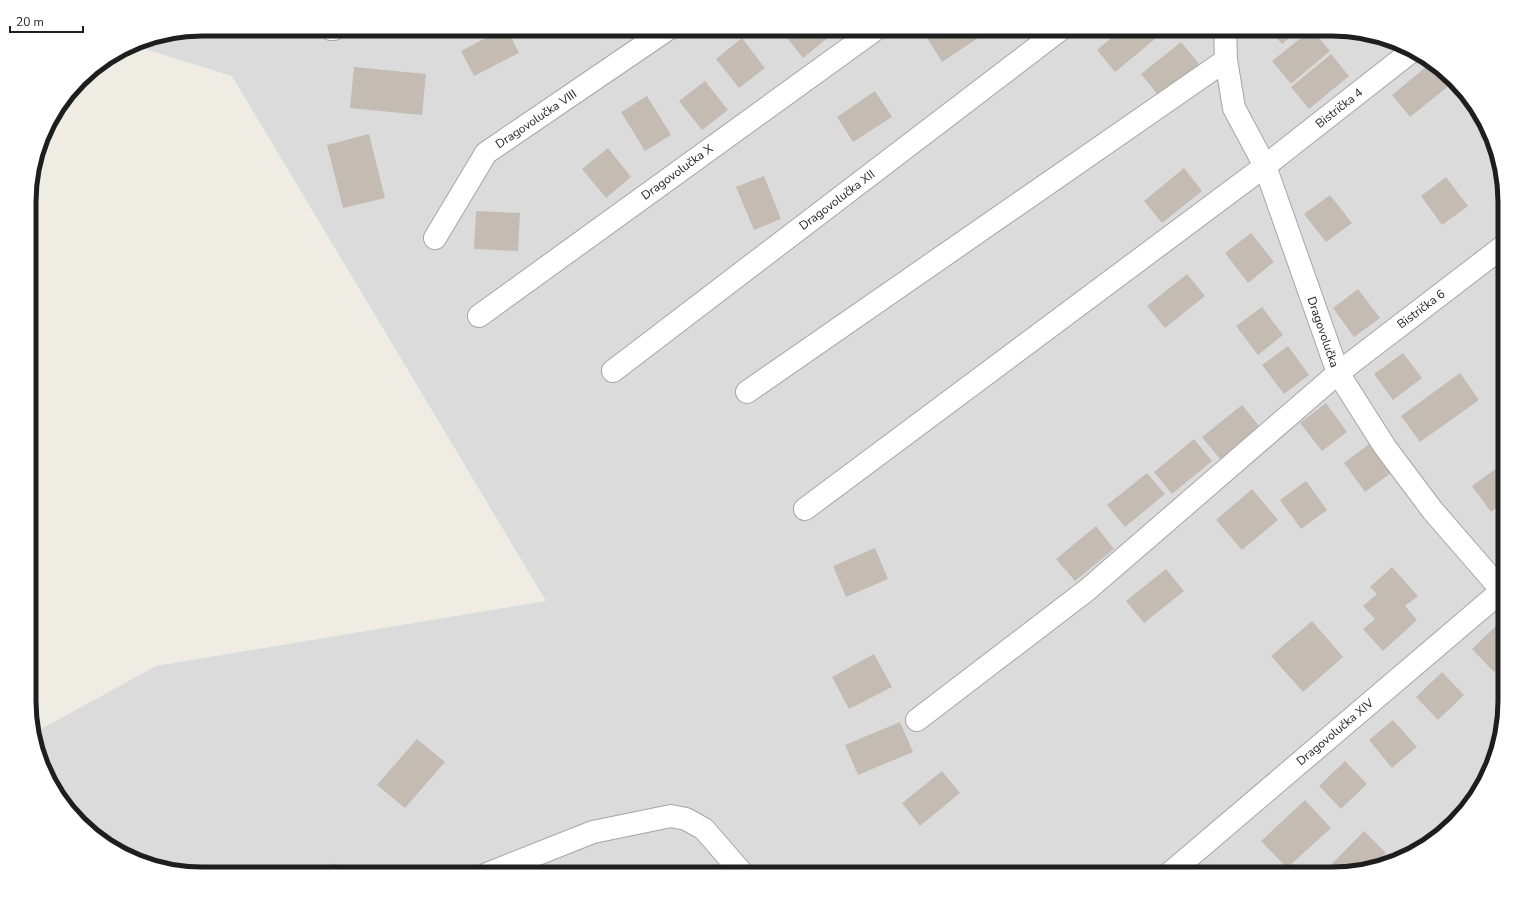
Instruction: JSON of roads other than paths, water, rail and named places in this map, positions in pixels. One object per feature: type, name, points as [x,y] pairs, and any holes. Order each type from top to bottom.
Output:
[{"type":"street","name":"Dragovolučka VIII","points":[[435,238],[486,153],[658,36]]},
{"type":"street","name":"Dragovolučka X","points":[[479,316],[866,36]]},
{"type":"street","name":"Dragovolučka XII","points":[[613,371],[1052,36]]},
{"type":"street","name":"Dragovolučka","points":[[1225,36],[1226,60],[1234,108],[1265,166],[1338,373],[1385,447],[1433,511],[1498,584]]},
{"type":"street","name":"Bistrička 4","points":[[806,509],[1265,166],[1408,54]]},
{"type":"street","points":[[746,392],[1226,60]]},
{"type":"street","name":"Bistrička 6","points":[[917,720],[1087,590],[1338,373],[1498,250]]},
{"type":"street","name":"Dragovolučka XIV","points":[[1177,867],[1498,596]]},
{"type":"street","points":[[505,867],[593,832],[671,816],[686,819],[704,829],[737,867]]}]
